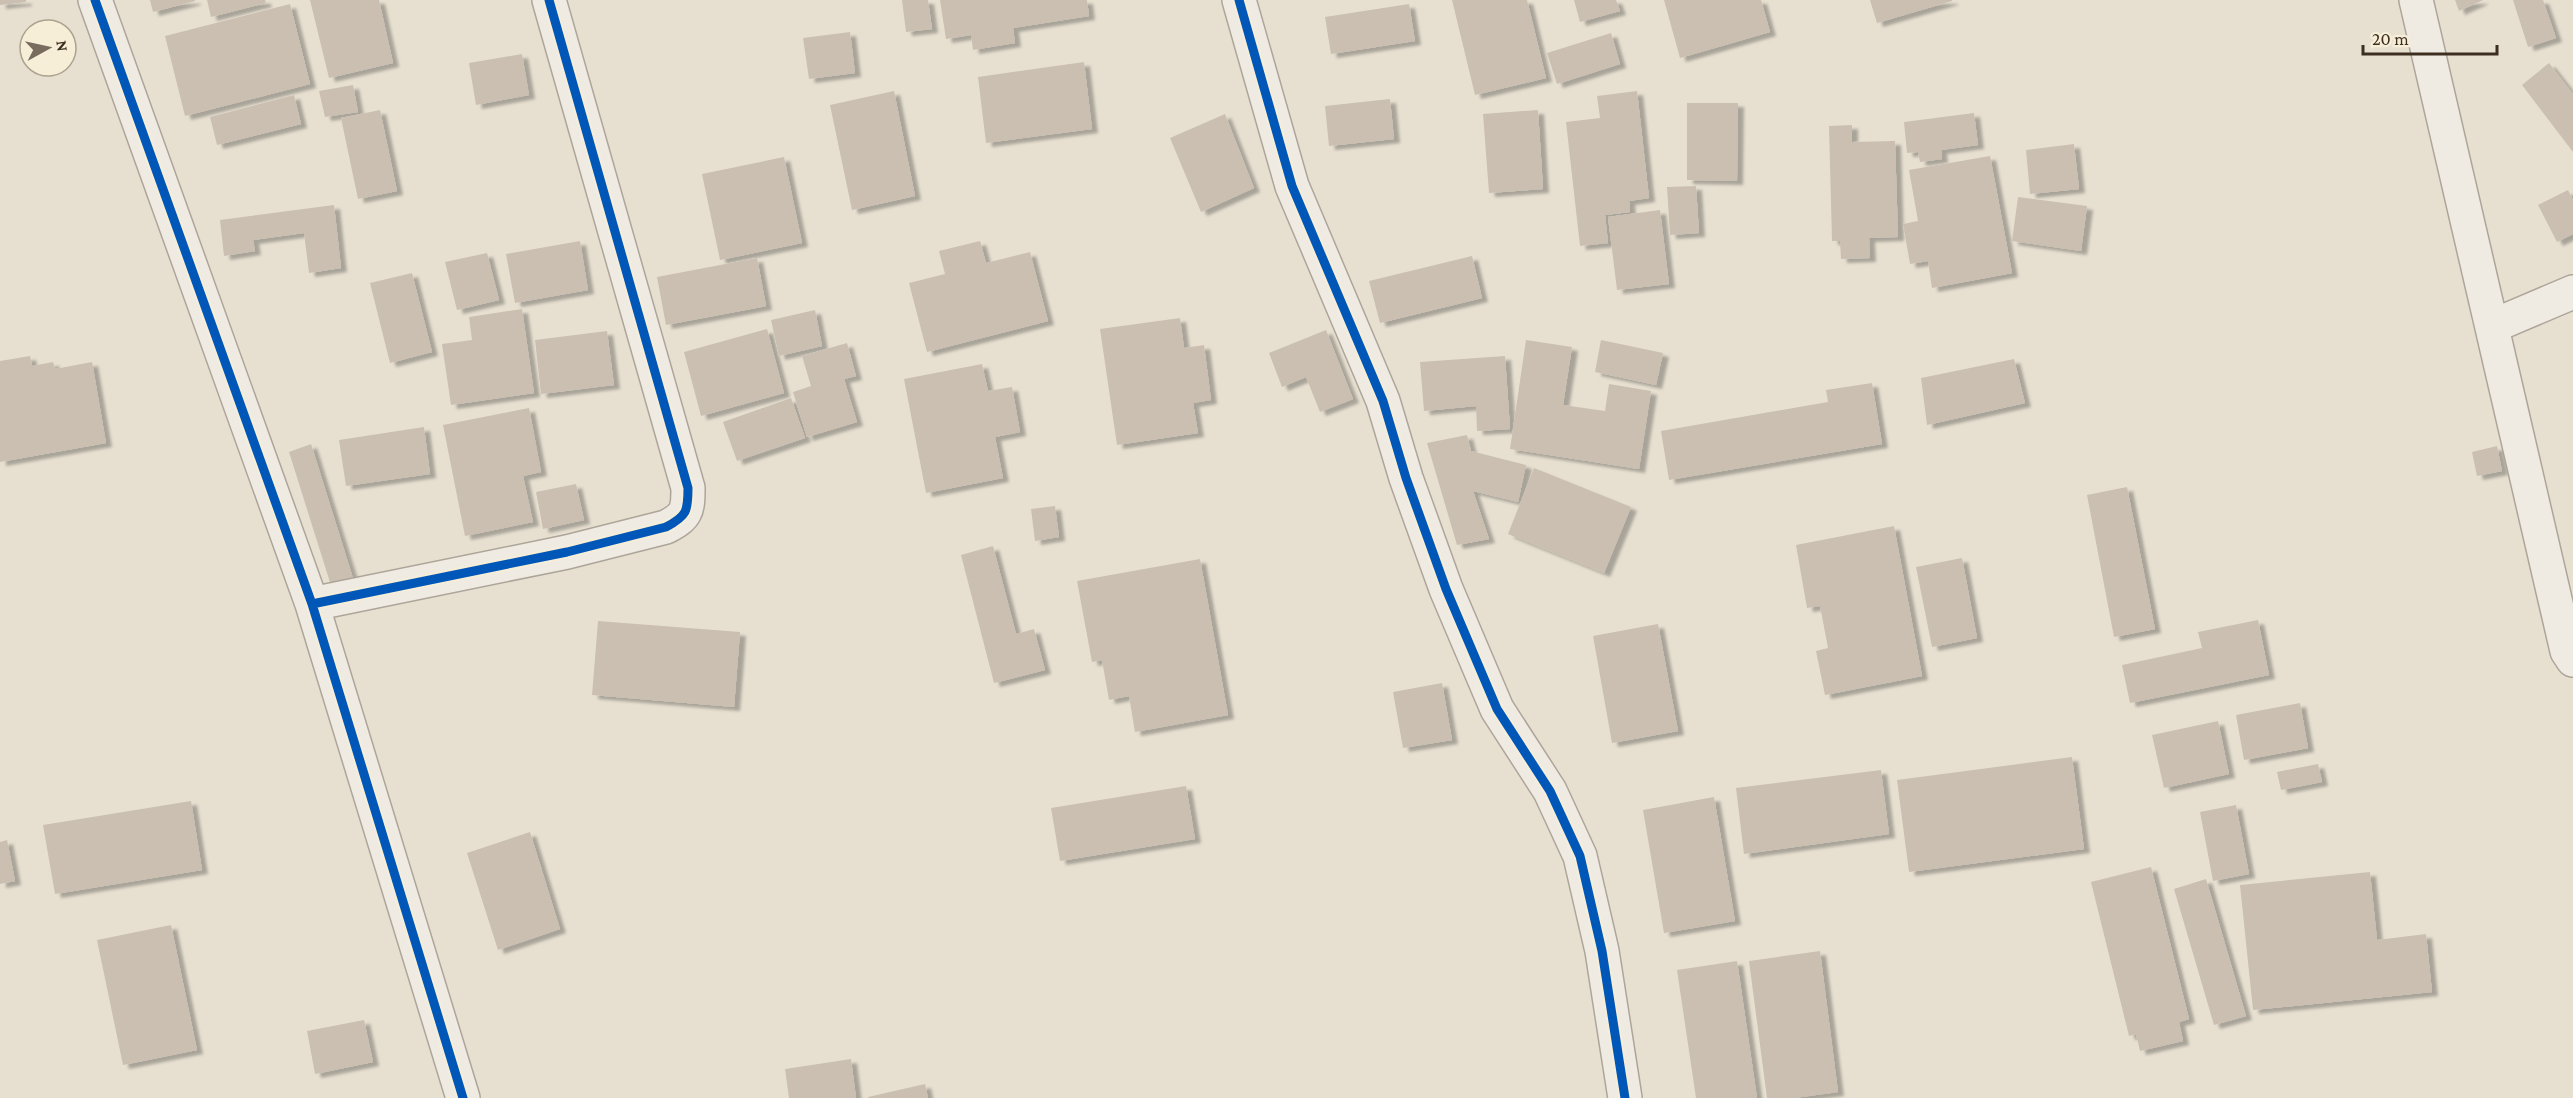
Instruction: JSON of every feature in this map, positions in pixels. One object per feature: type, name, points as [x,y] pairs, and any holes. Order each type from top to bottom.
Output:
[{"type":"street","points":[[95,0],[312,604],[463,1098]]},
{"type":"street","points":[[312,604],[567,552],[666,527],[681,519],[688,507],[688,488],[549,0]]},
{"type":"street","points":[[1239,0],[1292,186],[1383,401],[1406,478],[1446,589],[1497,709],[1550,791],[1580,856],[1602,951],[1625,1098]]},
{"type":"street","points":[[2416,0],[2567,651],[2573,660]]},
{"type":"street","points":[[2493,326],[2573,292]]},
{"type":"building","points":[[0,0],[26,0],[26,2],[0,5]]},
{"type":"building","points":[[150,0],[195,0],[195,1],[153,12]]},
{"type":"building","points":[[207,0],[265,0],[266,3],[211,17]]},
{"type":"building","points":[[310,0],[379,0],[393,63],[329,78]]},
{"type":"building","points":[[902,0],[928,0],[932,29],[906,32]]},
{"type":"building","points":[[940,0],[1087,0],[1089,16],[1013,28],[1015,43],[973,50],[971,35],[946,39]]},
{"type":"building","points":[[1452,0],[1527,0],[1546,78],[1475,95]]},
{"type":"building","points":[[1574,0],[1616,0],[1620,11],[1580,22]]},
{"type":"building","points":[[1664,0],[1761,0],[1770,32],[1680,58]]},
{"type":"building","points":[[1870,0],[1952,0],[1952,1],[1877,23]]},
{"type":"building","points":[[2455,0],[2483,0],[2459,11]]},
{"type":"building","points":[[2513,0],[2543,0],[2556,38],[2528,47]]},
{"type":"building","points":[[290,4],[310,84],[185,116],[165,36]]},
{"type":"building","points":[[1409,4],[1415,41],[1331,54],[1325,17]]},
{"type":"building","points":[[850,32],[855,73],[809,79],[803,38]]},
{"type":"building","points":[[1611,33],[1620,64],[1557,84],[1547,53]]},
{"type":"building","points":[[522,54],[529,95],[476,105],[469,63]]},
{"type":"building","points":[[1084,62],[1092,129],[986,143],[978,77]]},
{"type":"building","points":[[2549,63],[2573,94],[2573,152],[2522,85]]},
{"type":"building","points":[[353,85],[358,112],[325,117],[319,91]]},
{"type":"building","points":[[894,91],[915,196],[852,210],[830,105]]},
{"type":"building","points":[[1637,91],[1649,198],[1629,201],[1630,212],[1605,215],[1608,243],[1580,246],[1566,122],[1600,118],[1597,96]]},
{"type":"building","points":[[294,95],[301,124],[217,145],[210,117]]},
{"type":"building","points":[[1390,99],[1394,139],[1329,146],[1325,106]]},
{"type":"building","points":[[1687,103],[1738,103],[1737,181],[1687,180]]},
{"type":"building","points":[[380,110],[397,191],[358,199],[341,118]]},
{"type":"building","points":[[1538,110],[1543,189],[1489,193],[1483,114]]},
{"type":"building","points":[[1974,113],[1978,145],[1941,150],[1942,159],[1920,162],[1918,152],[1907,153],[1904,122]]},
{"type":"building","points":[[1225,114],[1254,188],[1201,212],[1170,138]]},
{"type":"building","points":[[1852,125],[1852,142],[1895,141],[1898,237],[1869,238],[1870,258],[1841,259],[1840,241],[1832,241],[1829,126]]},
{"type":"building","points":[[2074,144],[2079,189],[2030,194],[2026,150]]},
{"type":"building","points":[[1990,156],[2012,273],[1932,288],[1928,261],[1910,264],[1903,224],[1918,221],[1909,170]]},
{"type":"building","points":[[784,157],[802,243],[720,260],[702,174]]},
{"type":"building","points":[[1696,186],[1699,233],[1670,235],[1667,187]]},
{"type":"building","points":[[2568,190],[2573,200],[2573,234],[2557,242],[2538,205]]},
{"type":"building","points":[[2018,197],[2087,206],[2081,251],[2012,241]]},
{"type":"building","points":[[334,205],[341,268],[309,273],[304,233],[253,240],[255,251],[224,256],[220,220]]},
{"type":"building","points":[[1660,210],[1669,284],[1617,290],[1608,217]]},
{"type":"building","points":[[580,241],[588,290],[515,303],[506,254]]},
{"type":"building","points":[[980,241],[986,263],[1030,252],[1048,321],[927,352],[909,283],[945,274],[939,251]]},
{"type":"building","points":[[487,253],[499,300],[457,310],[445,262]]},
{"type":"building","points":[[1472,256],[1482,298],[1380,323],[1369,281]]},
{"type":"building","points":[[757,258],[766,306],[666,325],[657,277]]},
{"type":"building","points":[[412,273],[432,352],[390,363],[370,283]]},
{"type":"building","points":[[522,309],[534,393],[451,405],[442,344],[472,340],[469,317]]},
{"type":"building","points":[[815,310],[822,346],[779,356],[771,320]]},
{"type":"building","points":[[1180,318],[1184,348],[1204,345],[1211,400],[1193,403],[1198,433],[1117,445],[1100,329]]},
{"type":"building","points":[[767,329],[784,393],[701,416],[684,352]]},
{"type":"building","points":[[1326,330],[1353,399],[1320,412],[1306,377],[1282,387],[1269,353]]},
{"type":"building","points":[[607,331],[614,385],[541,394],[535,340]]},
{"type":"building","points":[[1526,340],[1572,347],[1563,405],[1605,411],[1609,384],[1651,391],[1639,469],[1510,449]]},
{"type":"building","points":[[1601,340],[1663,353],[1656,385],[1595,372]]},
{"type":"building","points":[[847,343],[856,376],[844,379],[857,422],[807,437],[793,392],[811,386],[802,356]]},
{"type":"building","points":[[30,356],[32,366],[53,362],[55,369],[92,362],[106,443],[0,462],[0,361]]},
{"type":"building","points":[[1505,356],[1510,429],[1477,431],[1476,406],[1424,411],[1420,362]]},
{"type":"building","points":[[2014,359],[2025,403],[1927,425],[1921,378]]},
{"type":"building","points":[[982,364],[988,391],[1012,387],[1020,432],[995,437],[1003,478],[926,493],[904,379]]},
{"type":"building","points":[[1872,383],[1882,444],[1669,480],[1661,431],[1828,402],[1826,390]]},
{"type":"building","points":[[791,398],[805,438],[737,461],[723,422]]},
{"type":"building","points":[[529,408],[541,472],[523,476],[533,522],[465,536],[443,425]]},
{"type":"building","points":[[424,427],[430,474],[346,486],[339,440]]},
{"type":"building","points":[[1467,435],[1471,451],[1526,465],[1518,502],[1473,491],[1489,539],[1457,545],[1427,443]]},
{"type":"building","points":[[311,444],[356,588],[334,595],[289,452]]},
{"type":"building","points":[[2497,446],[2502,471],[2477,476],[2472,452]]},
{"type":"building","points":[[1534,468],[1631,507],[1604,573],[1508,534]]},
{"type":"building","points":[[576,484],[584,520],[543,529],[536,492]]},
{"type":"building","points":[[2127,487],[2155,629],[2114,637],[2087,495]]},
{"type":"building","points":[[1055,506],[1059,537],[1035,541],[1031,509]]},
{"type":"building","points":[[1894,526],[1922,676],[1825,695],[1816,651],[1828,648],[1820,606],[1807,608],[1796,545]]},
{"type":"building","points":[[993,546],[1016,634],[1034,629],[1045,670],[994,683],[961,555]]},
{"type":"building","points":[[1962,558],[1977,638],[1932,647],[1916,567]]},
{"type":"building","points":[[1200,559],[1228,715],[1135,732],[1129,696],[1109,700],[1102,660],[1092,662],[1077,581]]},
{"type":"building","points":[[2258,620],[2269,675],[2130,703],[2122,665],[2202,648],[2198,632]]},
{"type":"building","points":[[598,621],[740,632],[734,707],[592,695]]},
{"type":"building","points":[[1658,624],[1678,731],[1612,743],[1593,636]]},
{"type":"building","points":[[1442,683],[1452,740],[1403,748],[1393,692]]},
{"type":"building","points":[[2300,703],[2308,748],[2244,760],[2236,715]]},
{"type":"building","points":[[2218,721],[2229,774],[2164,788],[2152,735]]},
{"type":"building","points":[[2072,757],[2084,849],[1909,872],[1897,780]]},
{"type":"building","points":[[2318,764],[2322,782],[2281,790],[2277,772]]},
{"type":"building","points":[[1881,770],[1889,834],[1744,854],[1736,788]]},
{"type":"building","points":[[1186,786],[1195,839],[1060,861],[1051,808]]},
{"type":"building","points":[[1714,797],[1735,921],[1664,933],[1643,810]]},
{"type":"building","points":[[191,801],[202,870],[55,894],[43,825]]},
{"type":"building","points":[[2236,805],[2249,874],[2213,881],[2200,812]]},
{"type":"building","points":[[530,832],[560,929],[498,950],[467,853]]},
{"type":"building","points":[[7,840],[15,881],[0,884],[0,842]]},
{"type":"building","points":[[2151,867],[2189,1019],[2179,1022],[2183,1041],[2140,1051],[2136,1034],[2129,1036],[2091,882]]},
{"type":"building","points":[[2370,872],[2377,940],[2426,934],[2432,992],[2253,1010],[2240,885]]},
{"type":"building","points":[[2206,879],[2246,1016],[2214,1025],[2174,889]]},
{"type":"building","points":[[171,925],[197,1050],[123,1065],[97,940]]},
{"type":"building","points":[[1820,951],[1838,1092],[1794,1098],[1767,1098],[1749,961]]},
{"type":"building","points":[[1737,961],[1757,1098],[1696,1098],[1677,970]]},
{"type":"building","points":[[364,1020],[373,1062],[315,1074],[307,1031]]},
{"type":"building","points":[[851,1059],[856,1098],[789,1098],[785,1069]]},
{"type":"building","points":[[925,1084],[928,1098],[868,1098],[868,1097]]},
{"type":"cycle path","points":[[95,0],[312,604],[463,1098]]},
{"type":"cycle path","points":[[312,604],[567,552],[666,527],[678,520],[687,508],[688,488],[549,0]]},
{"type":"cycle path","points":[[1239,0],[1292,186],[1383,401],[1406,478],[1446,589],[1497,709],[1550,791],[1580,856],[1602,951],[1625,1098]]}]
